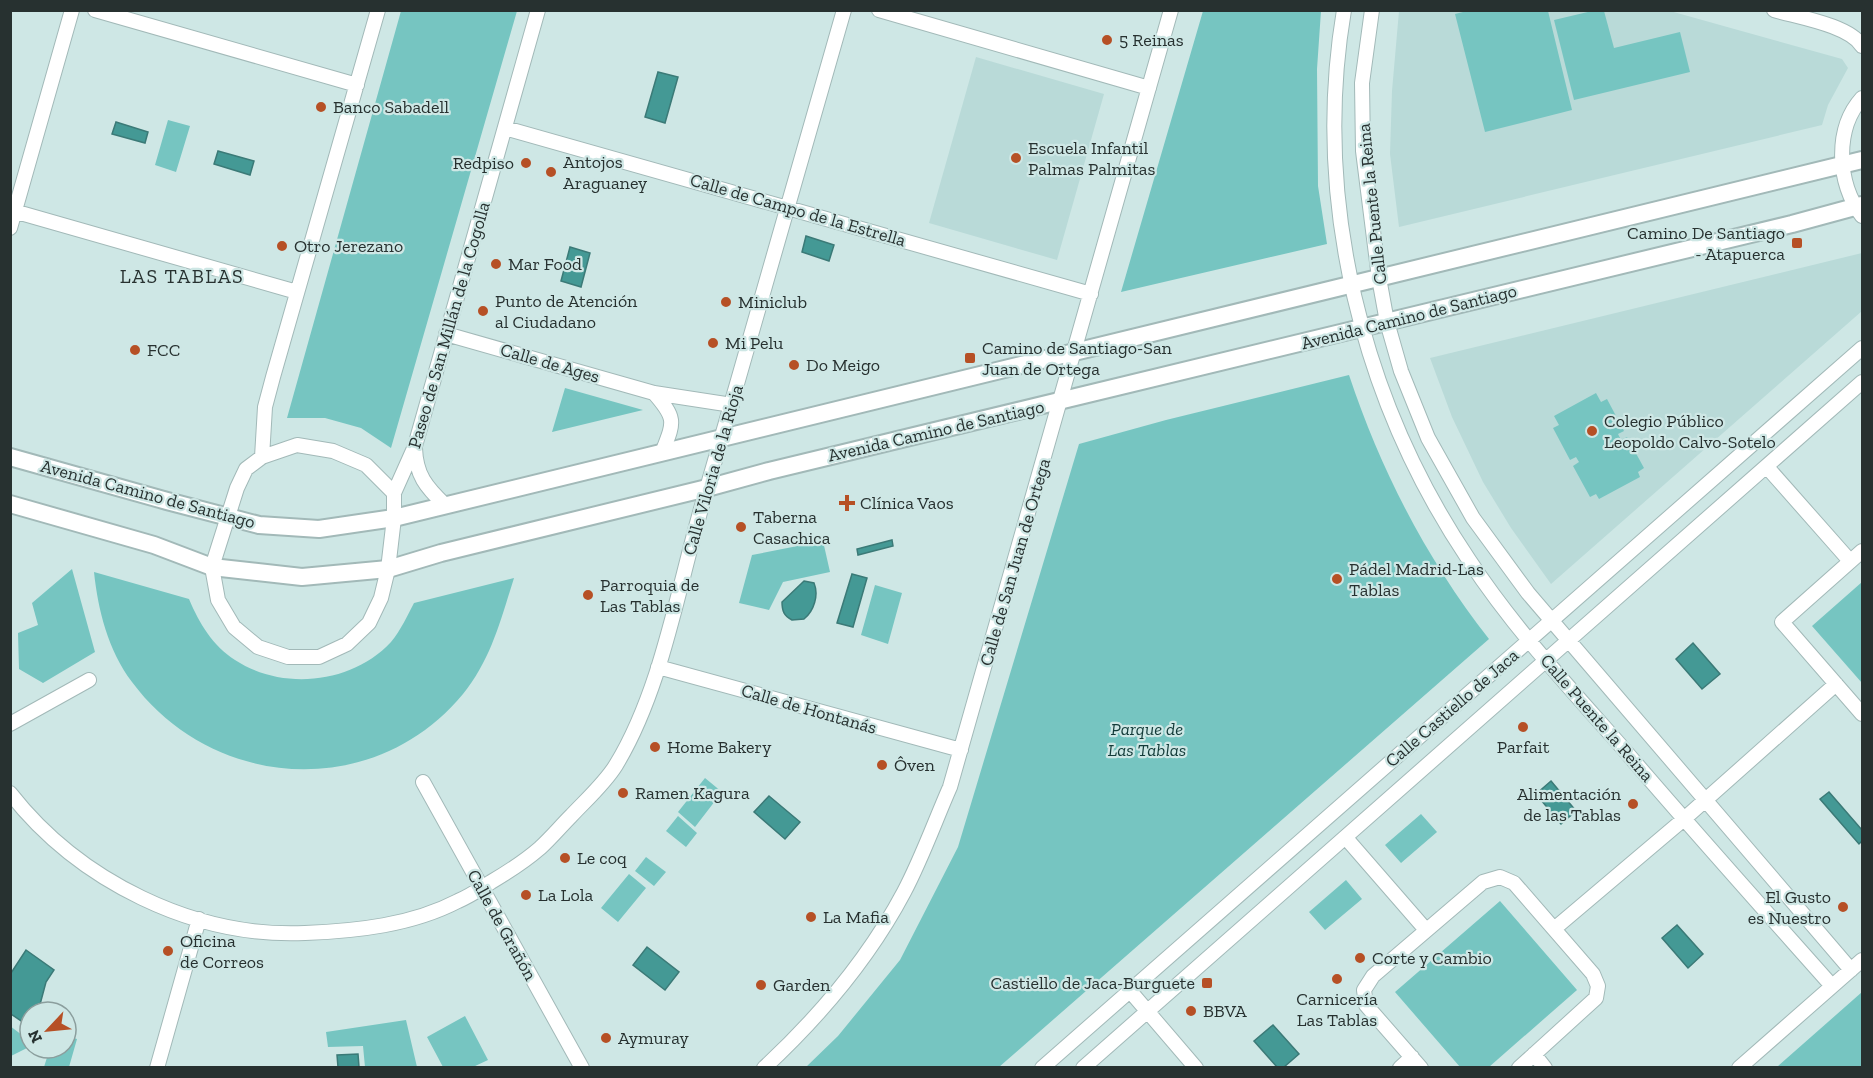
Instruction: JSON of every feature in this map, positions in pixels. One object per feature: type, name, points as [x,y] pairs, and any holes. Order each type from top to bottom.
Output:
[{"type":"street","points":[[10,228],[13,210],[72,10]]},
{"type":"street","points":[[95,10],[357,85]]},
{"type":"street","points":[[262,457],[266,407],[378,10]]},
{"type":"street","name":"Paseo de San Millán de la Cogolla","points":[[394,493],[415,446],[538,10]]},
{"type":"street","name":"Calle Viloria de la Rioja","points":[[10,794],[59,844],[94,871],[126,890],[162,907],[253,932],[286,934],[336,932],[387,925],[417,917],[457,903],[506,873],[540,848],[588,799],[615,766],[650,693],[844,10]]},
{"type":"street","points":[[879,10],[1149,88]]},
{"type":"street","name":"Calle de San Juan de Ortega","points":[[764,1068],[796,1038],[843,982],[887,920],[904,891],[950,787],[1171,10]]},
{"type":"street","name":"Calle Puente la Reina","points":[[1344,10],[1335,95],[1336,165],[1341,231],[1361,328],[1378,378],[1407,448],[1468,559],[1504,610],[1832,986]]},
{"type":"street","name":"Calle Puente la Reina","points":[[1372,10],[1362,83],[1363,151],[1379,278],[1387,322],[1401,371],[1428,438],[1473,518],[1528,593],[1851,970]]},
{"type":"street","points":[[1774,10],[1838,29],[1859,40],[1863,45]]},
{"type":"street","points":[[1860,209],[1846,186],[1843,164],[1845,133],[1857,104],[1863,98]]},
{"type":"street","name":"Calle de Campo de la Estrella","points":[[505,128],[1091,294]]},
{"type":"street","name":"Avenida Camino de Santiago","points":[[10,457],[259,525],[319,529],[394,518],[1863,160]]},
{"type":"street","name":"Avenida Camino de Santiago","points":[[10,504],[154,545],[212,567],[302,578],[388,569],[441,553],[769,471],[1860,209]]},
{"type":"street","points":[[13,210],[297,292]]},
{"type":"street","name":"Calle de Ages","points":[[446,334],[654,393],[732,405]]},
{"type":"street","name":"Calle Castiello de Jaca","points":[[1042,1068],[1863,348]]},
{"type":"street","name":"Calle Castiello de Jaca","points":[[1083,1068],[1863,382]]},
{"type":"street","points":[[654,393],[668,409],[673,425],[662,453]]},
{"type":"street","points":[[297,446],[333,452],[366,465],[394,493],[394,518],[388,569],[381,598],[369,623],[347,644],[319,657],[288,657],[258,647],[234,627],[218,600],[212,567],[237,488],[246,470],[262,457],[297,446]]},
{"type":"street","points":[[415,446],[416,466],[429,490],[445,505]]},
{"type":"street","points":[[1767,466],[1850,561]]},
{"type":"street","points":[[1863,551],[1782,622],[1863,714]]},
{"type":"street","name":"Calle de Hontanás","points":[[658,667],[961,750]]},
{"type":"street","points":[[10,724],[89,680]]},
{"type":"street","points":[[1554,929],[1684,819],[1836,684]]},
{"type":"street","name":"Calle de Grañón","points":[[423,782],[582,1068]]},
{"type":"street","points":[[1346,838],[1426,930]]},
{"type":"street","points":[[1400,1068],[1416,1062],[1366,1005],[1364,990],[1373,975],[1483,882],[1500,877],[1514,883],[1593,974],[1598,986],[1596,998],[1519,1068]]},
{"type":"street","points":[[157,1068],[200,919]]},
{"type":"street","points":[[1739,1068],[1863,960]]},
{"type":"street","points":[[1130,991],[1196,1068]]},
{"type":"street","points":[[1534,1054],[1545,1068]]},
{"type":"shaded area","points":[[1399,11],[1670,11],[1842,59],[1848,68],[1828,105],[1822,125],[1399,227],[1390,154],[1392,91]]},
{"type":"shaded area","name":"Escuela Infantil Palmas Palmitas","points":[[976,57],[1104,94],[1057,260],[929,223]]},
{"type":"shaded area","points":[[658,72],[678,77],[665,123],[645,117]]},
{"type":"shaded area","points":[[116,122],[148,132],[145,143],[112,134]]},
{"type":"shaded area","points":[[218,151],[254,161],[250,175],[214,164]]},
{"type":"shaded area","points":[[806,236],[834,245],[829,261],[802,252]]},
{"type":"shaded area","points":[[570,247],[590,253],[581,287],[561,281]]},
{"type":"shaded area","name":"Colegio Público Leopoldo Calvo-Sotelo","points":[[1862,253],[1862,311],[1551,584],[1511,528],[1483,482],[1452,417],[1430,358]]},
{"type":"shaded area","points":[[892,540],[893,546],[858,555],[857,549]]},
{"type":"shaded area","points":[[852,574],[867,578],[853,627],[837,623]]},
{"type":"shaded area","points":[[804,581],[814,583],[815,602],[804,619],[792,620],[784,613],[782,602]]},
{"type":"shaded area","points":[[1693,643],[1720,674],[1702,689],[1676,659]]},
{"type":"shaded area","points":[[1551,781],[1576,811],[1561,824],[1536,794]]},
{"type":"shaded area","points":[[1829,792],[1862,830],[1862,841],[1859,844],[1820,799]]},
{"type":"shaded area","points":[[769,796],[800,822],[785,839],[754,812]]},
{"type":"shaded area","points":[[1677,925],[1703,954],[1688,968],[1662,938]]},
{"type":"shaded area","points":[[647,947],[679,972],[665,990],[633,965]]},
{"type":"shaded area","points":[[26,950],[54,970],[46,982],[41,1000],[18,1000],[18,1019],[11,1014],[11,973]]},
{"type":"shaded area","points":[[1273,1025],[1299,1054],[1284,1067],[1277,1067],[1254,1041]]},
{"type":"shaded area","points":[[358,1054],[359,1067],[338,1067],[337,1055]]},
{"type":"green space","points":[[1471,10],[1548,11],[1572,110],[1485,132],[1455,14]]},
{"type":"green space","points":[[401,11],[517,11],[391,448],[361,428],[325,418],[287,418]]},
{"type":"green space","points":[[1203,11],[1321,11],[1317,69],[1318,186],[1327,244],[1121,292]]},
{"type":"green space","points":[[1592,11],[1604,11],[1614,48],[1680,32],[1690,72],[1574,100],[1554,20]]},
{"type":"green space","points":[[168,120],[190,126],[176,172],[155,165]]},
{"type":"green space","name":"Parque de Las Tablas","points":[[1349,375],[1376,446],[1408,513],[1445,578],[1489,639],[999,1067],[806,1067],[838,1036],[900,960],[958,847],[1079,444]]},
{"type":"green space","points":[[565,388],[643,410],[552,432]]},
{"type":"green space","points":[[1596,393],[1601,402],[1607,399],[1624,431],[1618,434],[1621,440],[1627,437],[1644,468],[1638,472],[1640,477],[1599,499],[1596,494],[1590,497],[1573,466],[1579,462],[1576,457],[1570,460],[1553,428],[1559,425],[1554,416]]},
{"type":"green space","points":[[823,541],[830,572],[783,582],[769,610],[739,603],[752,555]]},
{"type":"green space","points":[[72,569],[95,652],[43,683],[19,669],[18,633],[38,625],[32,603]]},
{"type":"green space","points":[[94,572],[189,599],[208,633],[227,654],[254,670],[295,679],[337,674],[357,667],[375,656],[395,637],[414,603],[514,578],[500,624],[473,681],[427,729],[386,753],[341,766],[295,769],[249,762],[206,745],[166,718],[132,682],[116,657],[101,615]]},
{"type":"green space","points":[[1862,582],[1862,683],[1812,626]]},
{"type":"green space","points":[[875,585],[902,593],[888,644],[861,635]]},
{"type":"green space","points":[[705,778],[722,792],[695,827],[678,812]]},
{"type":"green space","points":[[1421,814],[1437,832],[1401,863],[1385,845]]},
{"type":"green space","points":[[678,816],[697,833],[686,847],[666,831]]},
{"type":"green space","points":[[646,857],[666,872],[654,886],[635,871]]},
{"type":"green space","points":[[629,874],[646,888],[618,922],[601,908]]},
{"type":"green space","points":[[1346,880],[1362,899],[1325,930],[1309,912]]},
{"type":"green space","points":[[1500,901],[1577,990],[1489,1067],[1460,1067],[1395,992]]},
{"type":"green space","points":[[1862,992],[1862,1067],[1777,1067]]},
{"type":"green space","points":[[465,1016],[488,1060],[473,1067],[443,1067],[427,1037]]},
{"type":"green space","points":[[406,1020],[417,1067],[365,1067],[363,1046],[328,1047],[326,1032]]},
{"type":"green space","points":[[10,1026],[18,1032],[18,1052],[11,1056]]},
{"type":"green space","points":[[46,1060],[71,1060],[69,1067],[44,1067]]},
{"type":"place","name":"5 Reinas","points":[[1107,40]]},
{"type":"place","name":"Banco Sabadell","points":[[321,107]]},
{"type":"place","name":"Escuela Infantil Palmas Palmitas","points":[[1016,158]]},
{"type":"place","name":"Redpiso","points":[[526,163]]},
{"type":"place","name":"Antojos Araguaney","points":[[551,172]]},
{"type":"place","name":"Camino De Santiago - Atapuerca","points":[[1797,243]]},
{"type":"place","name":"Otro Jerezano","points":[[282,246]]},
{"type":"place","name":"Mar Food","points":[[496,264]]},
{"type":"place","name":"Miniclub","points":[[726,302]]},
{"type":"place","name":"Punto de Atención al Ciudadano","points":[[483,311]]},
{"type":"place","name":"Mi Pelu","points":[[713,343]]},
{"type":"place","name":"FCC","points":[[135,350]]},
{"type":"place","name":"Camino de Santiago-San Juan de Ortega","points":[[970,358]]},
{"type":"place","name":"Do Meigo","points":[[794,365]]},
{"type":"place","name":"Colegio Público Leopoldo Calvo-Sotelo","points":[[1592,431]]},
{"type":"place","name":"Clínica Vaos","points":[[847,503]]},
{"type":"place","name":"Taberna Casachica","points":[[741,527]]},
{"type":"place","name":"Pádel Madrid-Las Tablas","points":[[1337,579]]},
{"type":"place","name":"Parroquia de Las Tablas","points":[[588,595]]},
{"type":"place","name":"Parfait","points":[[1523,727]]},
{"type":"place","name":"Home Bakery","points":[[655,747]]},
{"type":"place","name":"Ôven","points":[[882,765]]},
{"type":"place","name":"Ramen Kagura","points":[[623,793]]},
{"type":"place","name":"Alimentación de las Tablas","points":[[1633,804]]},
{"type":"place","name":"Le coq","points":[[565,858]]},
{"type":"place","name":"La Lola","points":[[526,895]]},
{"type":"place","name":"El Gusto es Nuestro","points":[[1843,907]]},
{"type":"place","name":"La Mafia","points":[[811,917]]},
{"type":"place","name":"Oficina de Correos","points":[[168,951]]},
{"type":"place","name":"Corte y Cambio","points":[[1360,958]]},
{"type":"place","name":"Carnicería Las Tablas","points":[[1337,979]]},
{"type":"place","name":"Castiello de Jaca-Burguete","points":[[1207,983]]},
{"type":"place","name":"Garden","points":[[761,985]]},
{"type":"place","name":"BBVA","points":[[1191,1011]]},
{"type":"place","name":"Aymuray","points":[[606,1038]]},
{"type":"district","name":"LAS TABLAS","points":[[182,276]]}]
